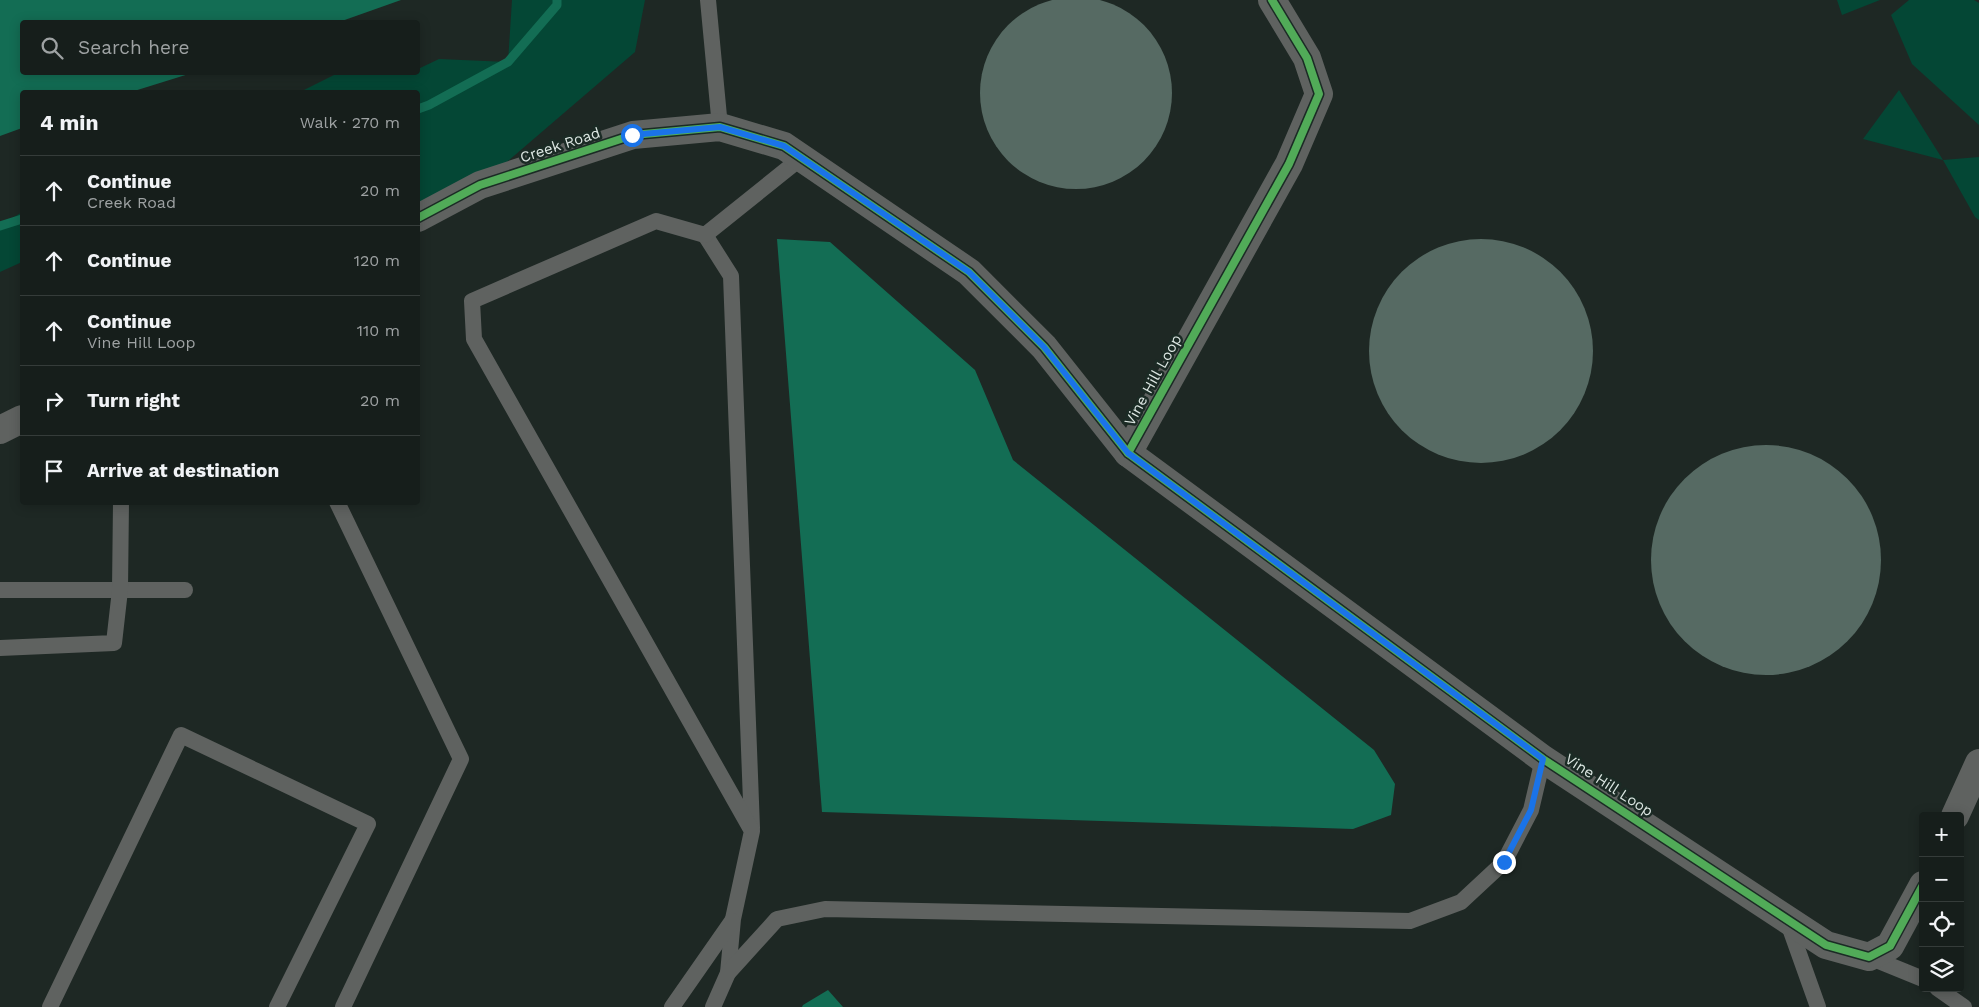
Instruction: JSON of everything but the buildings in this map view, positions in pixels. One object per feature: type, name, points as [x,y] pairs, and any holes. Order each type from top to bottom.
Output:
[{"type":"street","name":"Vine Hill Loop","points":[[1272,0],[1307,58],[1319,94],[1289,164],[1128,453],[1543,759],[1826,945],[1869,957]]},
{"type":"street","points":[[720,127],[784,146],[969,272],[1044,347],[1128,453]]},
{"type":"street","name":"Creek Road","points":[[420,217],[480,185],[632,135],[720,127]]},
{"type":"street","points":[[0,430],[20,420]]},
{"type":"street","points":[[1957,812],[1979,763]]},
{"type":"street","points":[[1869,957],[1890,946],[1919,892]]},
{"type":"lane","points":[[708,0],[720,127]]},
{"type":"lane","points":[[705,236],[801,158]]},
{"type":"lane","points":[[728,973],[733,919],[752,830],[731,276],[705,236],[656,221],[472,301],[474,339],[752,830]]},
{"type":"lane","points":[[0,648],[114,643],[120,590],[121,505]]},
{"type":"lane","points":[[338,505],[461,759],[343,1007]]},
{"type":"lane","points":[[0,590],[185,590]]},
{"type":"lane","points":[[50,1007],[181,736],[368,824],[277,1007]]},
{"type":"lane","points":[[713,1007],[728,973],[777,918],[825,909],[1410,920],[1462,902],[1504,862],[1531,810],[1543,759]]},
{"type":"lane","points":[[672,1007],[733,919]]},
{"type":"lane","points":[[1787,919],[1818,1007]]},
{"type":"lane","points":[[1869,957],[1919,977]]},
{"type":"lane","points":[[1943,992],[1964,1007]]},
{"type":"shaded area","points":[[0,0],[401,0],[345,20],[20,20],[20,75],[186,75],[137,90],[20,90],[20,129],[0,136]]},
{"type":"shaded area","points":[[512,0],[645,0],[635,52],[480,185],[420,217],[420,90],[304,90],[334,75],[420,75],[420,68],[439,59],[508,62]]},
{"type":"shaded area","points":[[1837,0],[1880,0],[1842,15]]},
{"type":"shaded area","points":[[1909,0],[1974,0],[1979,3],[1979,125],[1912,64],[1891,15]]},
{"type":"shaded area","points":[[1899,90],[1943,160],[1863,139]]},
{"type":"shaded area","points":[[1979,157],[1979,220],[1975,217],[1943,160]]},
{"type":"shaded area","points":[[20,213],[20,263],[0,272],[0,226]]},
{"type":"shaded area","points":[[777,239],[830,242],[975,370],[1013,460],[1374,750],[1395,784],[1391,815],[1353,829],[822,812]]},
{"type":"shaded area","points":[[828,990],[843,1007],[802,1007],[803,1005]]},
{"type":"waterway","points":[[420,108],[508,62],[557,5],[557,0]]},
{"type":"waterway","points":[[0,226],[20,220]]},
{"type":"cycle path","points":[[1272,0],[1307,58],[1319,94],[1289,164],[1128,453],[1543,759],[1826,945],[1869,957],[1890,946],[1919,892]]},
{"type":"cycle path","points":[[420,217],[480,185],[633,135],[720,127],[784,146],[969,272],[1044,347],[1128,453]]},
{"type":"route","points":[[632,135],[720,127],[784,146],[969,272],[1044,347],[1128,453],[1543,759],[1531,810],[1504,862]]}]
